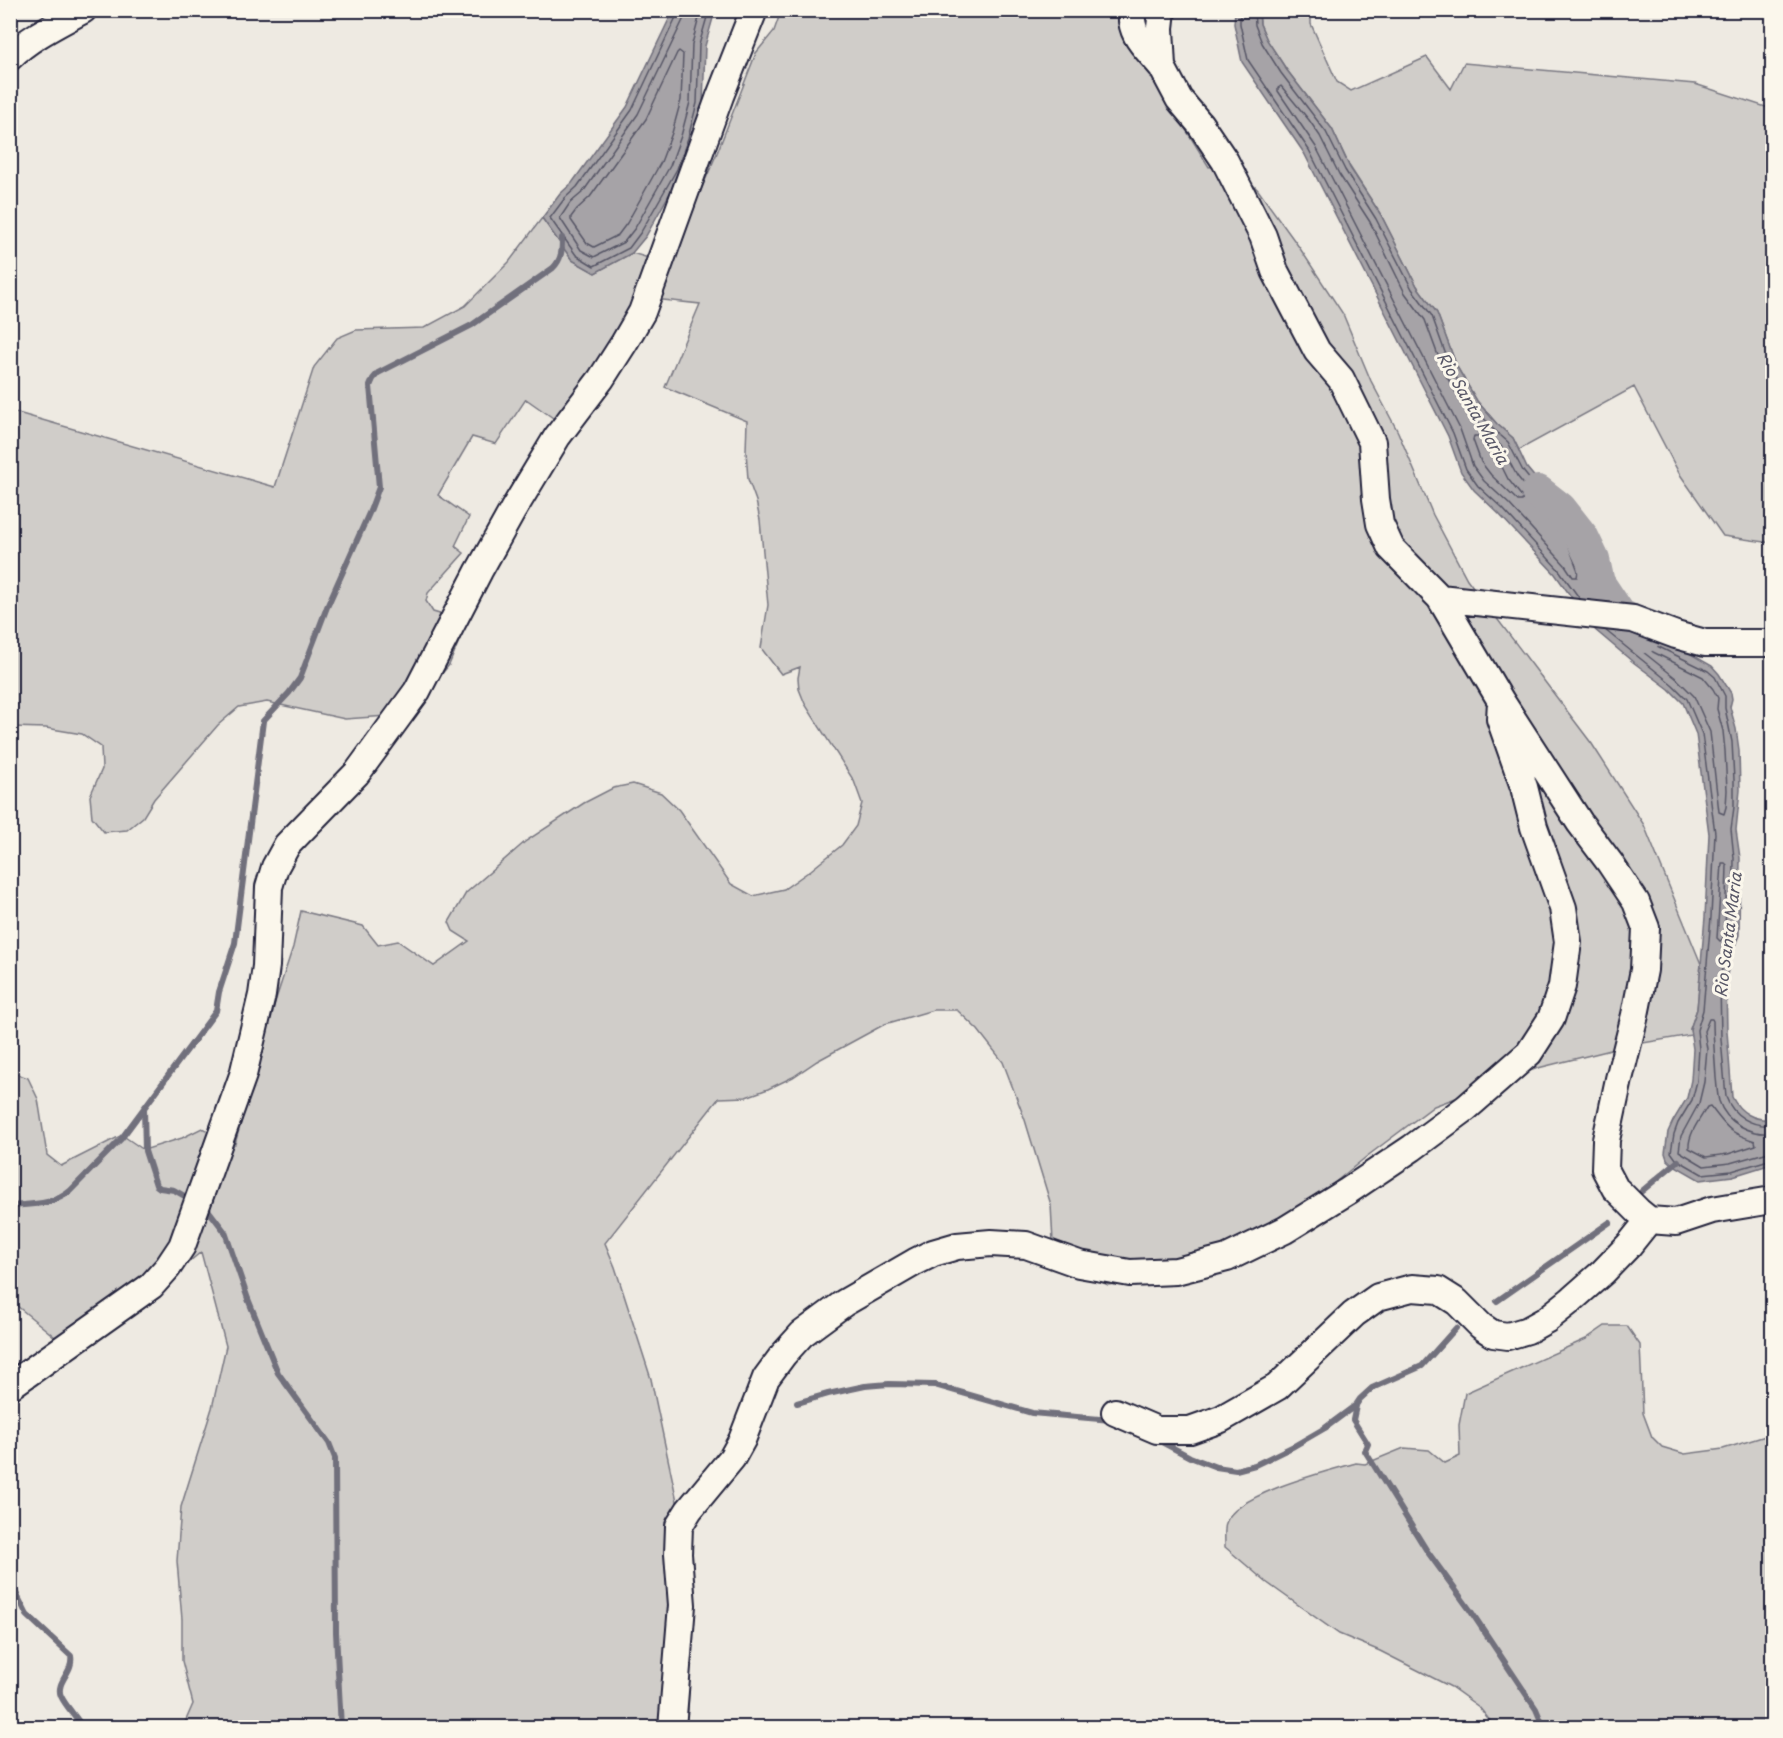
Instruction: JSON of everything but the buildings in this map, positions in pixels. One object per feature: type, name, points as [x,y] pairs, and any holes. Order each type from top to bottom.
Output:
[{"type":"street","points":[[10,57],[52,27],[83,10]]},
{"type":"street","points":[[10,1386],[151,1286],[168,1268],[182,1246],[243,1075],[262,995],[266,966],[269,887],[275,867],[287,845],[357,773],[417,691],[513,510],[557,437],[601,379],[642,312],[720,96],[754,10]]},
{"type":"street","points":[[1132,10],[1133,30],[1162,67],[1179,99],[1200,124],[1225,161],[1263,236],[1275,271],[1317,351],[1341,379],[1372,442],[1380,524],[1391,548],[1440,598],[1501,701],[1580,823],[1636,902],[1646,928],[1644,970],[1608,1130],[1605,1169],[1615,1188],[1649,1220],[1676,1222],[1712,1210],[1773,1200]]},
{"type":"street","points":[[1162,10],[1160,28],[1162,67]]},
{"type":"street","points":[[1440,598],[1633,619],[1705,643],[1773,643]]},
{"type":"street","points":[[672,1728],[682,1605],[678,1554],[679,1526],[689,1510],[732,1458],[742,1440],[766,1378],[802,1335],[844,1303],[915,1262],[933,1253],[957,1246],[991,1243],[1026,1245],[1079,1264],[1130,1273],[1176,1271],[1227,1258],[1285,1230],[1412,1148],[1466,1108],[1529,1053],[1551,1019],[1562,986],[1568,942],[1563,908],[1534,827],[1524,787],[1500,718],[1501,701]]},
{"type":"street","points":[[1115,1412],[1157,1430],[1190,1430],[1221,1419],[1277,1387],[1354,1314],[1378,1297],[1412,1288],[1438,1290],[1457,1302],[1470,1316],[1493,1334],[1508,1336],[1528,1330],[1546,1320],[1595,1279],[1629,1245],[1649,1220]]},
{"type":"shaded area","points":[[781,11],[1156,11],[1134,46],[1209,167],[1233,164],[1258,190],[1343,314],[1371,381],[1398,432],[1433,515],[1467,579],[1592,744],[1644,825],[1701,964],[1697,1009],[1690,1029],[1691,1035],[1631,1045],[1538,1068],[1434,1106],[1366,1157],[1279,1228],[1171,1277],[1108,1285],[1075,1270],[1053,1242],[1051,1205],[1025,1120],[1003,1062],[978,1030],[957,1010],[933,1010],[885,1024],[768,1089],[746,1097],[719,1098],[605,1243],[651,1379],[694,1581],[688,1711],[684,1727],[183,1727],[193,1704],[182,1661],[182,1619],[177,1561],[181,1507],[212,1408],[226,1346],[201,1252],[77,1355],[11,1301],[10,1071],[28,1078],[38,1099],[47,1155],[61,1166],[122,1135],[144,1150],[182,1138],[202,1128],[235,1144],[272,1011],[293,947],[301,911],[363,926],[378,945],[398,941],[434,966],[469,941],[453,931],[449,922],[466,893],[526,841],[584,803],[613,788],[633,784],[661,793],[679,810],[731,884],[753,896],[784,889],[842,845],[856,826],[862,803],[854,781],[805,704],[799,689],[800,667],[781,674],[761,648],[768,605],[760,520],[748,479],[747,421],[665,387],[700,304],[654,299],[573,432],[526,399],[496,444],[472,437],[438,495],[469,517],[455,546],[464,553],[428,593],[426,601],[433,612],[467,622],[449,665],[425,694],[387,716],[345,719],[267,702],[239,707],[218,725],[154,799],[143,817],[127,830],[104,832],[92,817],[90,796],[102,769],[101,747],[82,734],[46,728],[11,727],[11,411],[275,487],[314,367],[337,338],[356,330],[424,328],[465,306],[509,262],[542,218],[572,260],[595,273],[632,253],[669,264],[717,153],[756,53],[774,31]]},
{"type":"shaded area","points":[[1259,11],[1311,11],[1311,24],[1337,82],[1351,91],[1427,57],[1451,89],[1464,63],[1695,84],[1772,109],[1772,543],[1723,536],[1679,473],[1634,387],[1519,450],[1513,438],[1477,401],[1457,367],[1437,313],[1417,286],[1381,215],[1350,167],[1332,129],[1267,40],[1260,24]]},
{"type":"shaded area","points":[[1605,1326],[1627,1326],[1640,1345],[1643,1413],[1652,1437],[1662,1447],[1685,1454],[1723,1449],[1772,1434],[1772,1727],[1495,1727],[1479,1707],[1451,1687],[1380,1651],[1339,1634],[1266,1582],[1225,1547],[1226,1523],[1233,1512],[1264,1493],[1284,1485],[1356,1463],[1365,1464],[1404,1448],[1429,1450],[1445,1463],[1460,1456],[1459,1425],[1465,1393],[1586,1339]]},
{"type":"water","points":[[673,11],[715,11],[705,46],[703,104],[694,140],[682,171],[646,236],[632,253],[595,273],[572,260],[542,218],[560,194],[572,183],[627,107]]},
{"type":"water","points":[[1235,11],[1259,11],[1260,24],[1267,40],[1332,129],[1350,168],[1381,215],[1417,286],[1437,313],[1457,367],[1477,401],[1513,438],[1527,468],[1567,516],[1581,538],[1594,585],[1604,598],[1668,644],[1712,666],[1731,693],[1730,707],[1739,750],[1740,790],[1736,830],[1740,858],[1739,935],[1730,959],[1726,980],[1732,1097],[1735,1103],[1749,1115],[1760,1119],[1772,1119],[1772,1164],[1733,1176],[1700,1180],[1672,1164],[1665,1153],[1668,1132],[1687,1098],[1691,1080],[1693,1049],[1690,1029],[1697,1009],[1709,834],[1696,734],[1683,703],[1669,689],[1594,629],[1555,574],[1474,490],[1461,472],[1448,436],[1304,153],[1242,62],[1234,24]]},
{"type":"waterway","points":[[10,1206],[50,1201],[70,1191],[121,1139],[216,1011],[219,992],[235,943],[263,721],[300,678],[327,607],[379,487],[370,386],[373,379],[378,373],[472,325],[553,268],[560,258],[562,238]]},
{"type":"waterway","name":"Rio Santa Maria","points":[[1538,492],[1560,509],[1582,537],[1593,560],[1598,583],[1620,616],[1627,619],[1644,636]]},
{"type":"waterway","points":[[144,1108],[145,1151],[156,1185],[160,1188],[174,1190],[188,1198]]},
{"type":"waterway","points":[[1642,1191],[1678,1161]]},
{"type":"waterway","points":[[209,1211],[225,1232],[248,1299],[278,1373],[329,1443],[335,1458],[336,1632],[341,1728]]},
{"type":"waterway","points":[[1497,1301],[1610,1222]]},
{"type":"waterway","points":[[1158,1440],[1190,1457],[1216,1467],[1236,1470],[1255,1465],[1325,1428],[1356,1405],[1372,1388],[1422,1366],[1456,1328]]},
{"type":"waterway","points":[[797,1403],[865,1386],[935,1385],[1032,1413],[1111,1420]]},
{"type":"waterway","points":[[1356,1406],[1353,1420],[1368,1444],[1365,1451],[1427,1551],[1470,1610],[1536,1709],[1544,1728]]},
{"type":"waterway","points":[[10,1586],[27,1615],[71,1656],[70,1667],[62,1681],[60,1691],[63,1700],[83,1728]]}]
